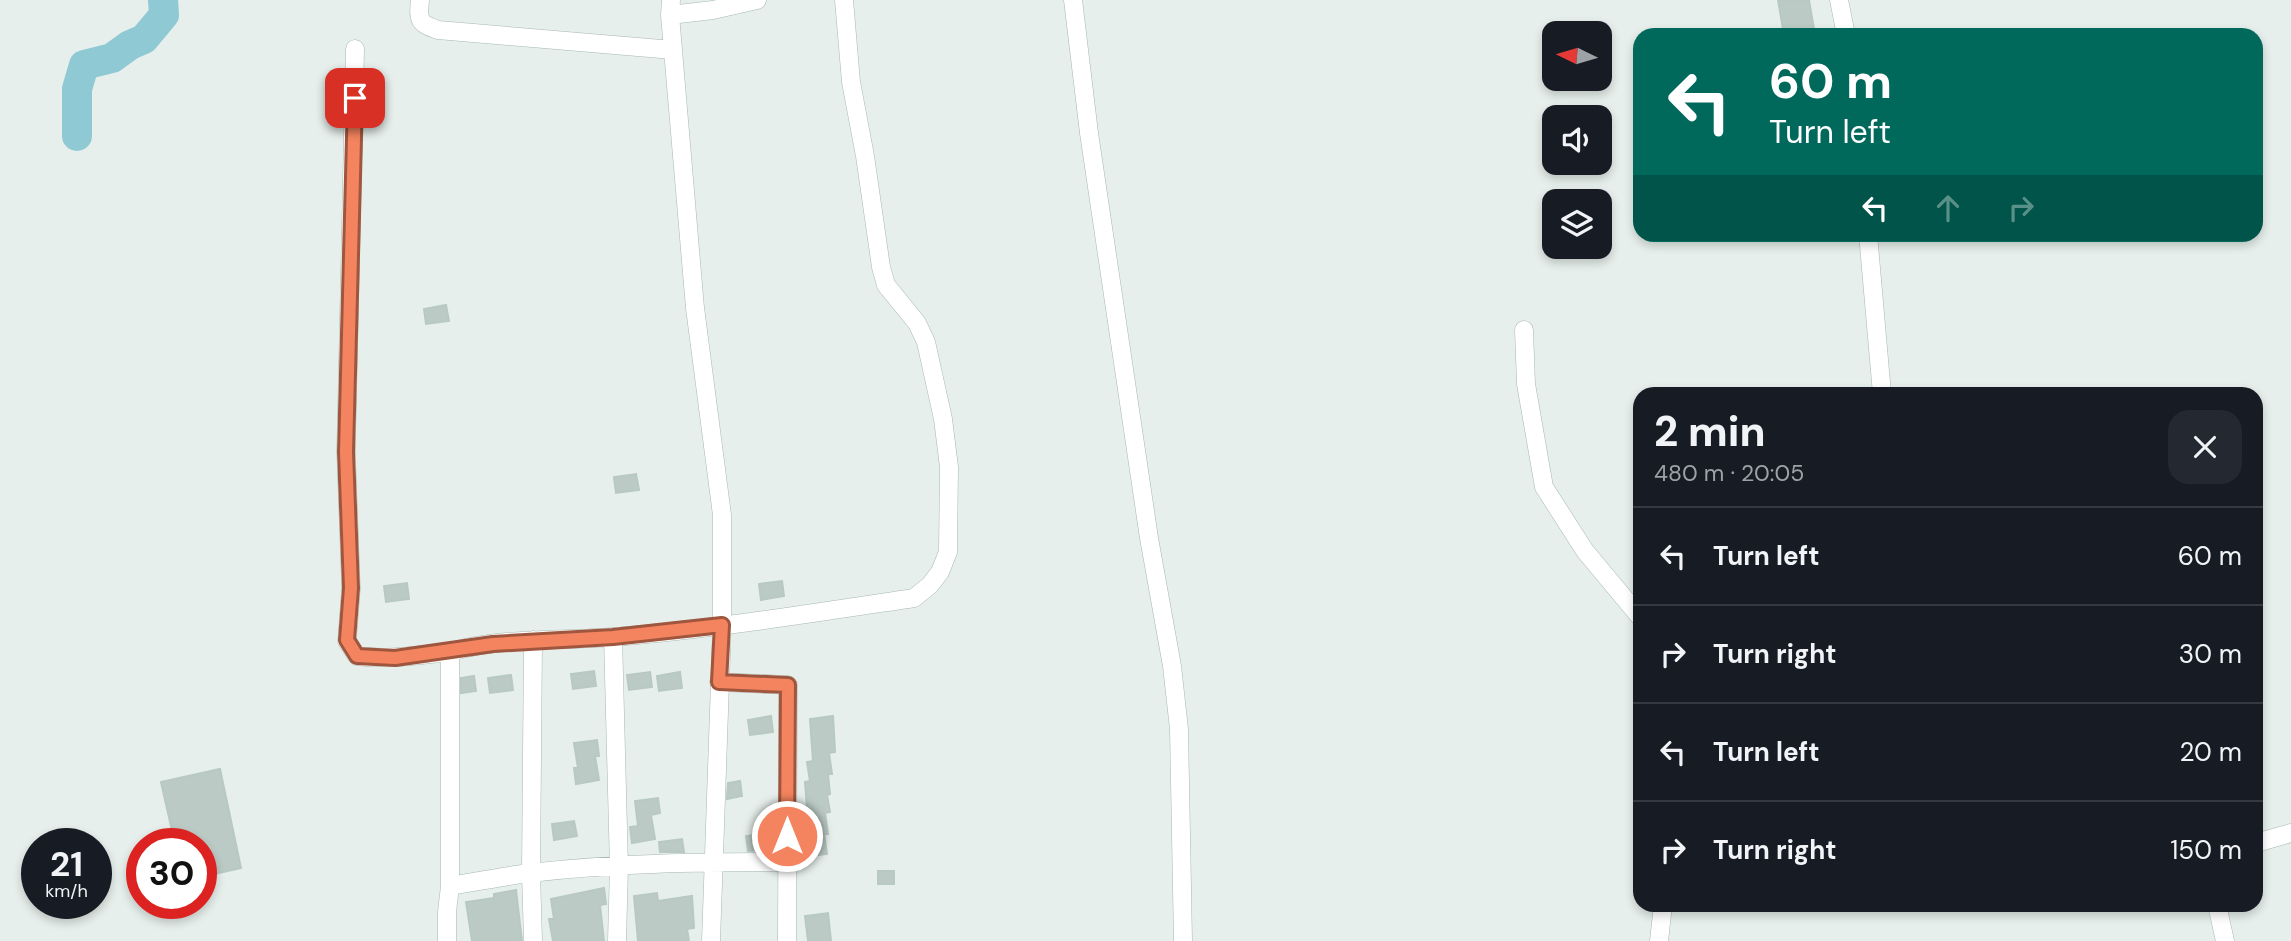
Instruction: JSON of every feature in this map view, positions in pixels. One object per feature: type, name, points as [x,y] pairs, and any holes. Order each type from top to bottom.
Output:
[{"type":"street","points":[[420,0],[422,23],[438,30],[673,50]]},
{"type":"street","points":[[711,941],[722,625],[722,515],[695,308],[670,8],[713,10],[757,0]]},
{"type":"street","points":[[355,49],[346,452],[351,588],[347,640],[357,656],[395,658],[533,640],[613,637],[722,625],[914,598],[930,585],[940,572],[948,552],[950,467],[943,419],[926,342],[917,323],[887,285],[881,267],[851,82],[844,0]]},
{"type":"street","points":[[1073,0],[1089,133],[1178,716],[1182,941]]},
{"type":"street","points":[[1839,0],[1845,28]]},
{"type":"street","points":[[1869,242],[1881,387]]},
{"type":"street","points":[[1524,330],[1526,384],[1544,487],[1585,551],[1633,609]]},
{"type":"street","points":[[613,637],[617,941]]},
{"type":"street","points":[[533,640],[533,941]]},
{"type":"street","points":[[447,941],[450,886],[450,652]]},
{"type":"street","points":[[719,682],[788,685],[787,941]]},
{"type":"street","points":[[2263,841],[2291,833]]},
{"type":"street","points":[[450,886],[531,873],[714,862],[787,862]]},
{"type":"street","points":[[1659,941],[1662,912]]},
{"type":"street","points":[[2219,912],[2225,941]]},
{"type":"building","points":[[1778,0],[1809,0],[1814,28],[1783,28]]},
{"type":"building","points":[[446,305],[449,321],[426,324],[424,309]]},
{"type":"building","points":[[636,474],[639,490],[616,493],[614,477]]},
{"type":"building","points":[[782,581],[784,596],[761,600],[759,584]]},
{"type":"building","points":[[407,583],[409,599],[386,602],[384,586]]},
{"type":"building","points":[[594,671],[596,686],[573,689],[571,674]]},
{"type":"building","points":[[650,672],[652,687],[629,690],[627,675]]},
{"type":"building","points":[[680,672],[682,688],[659,691],[657,676]]},
{"type":"building","points":[[511,675],[513,690],[490,693],[488,678]]},
{"type":"building","points":[[474,676],[476,691],[461,693],[461,678]]},
{"type":"building","points":[[771,716],[773,732],[750,735],[748,720]]},
{"type":"building","points":[[833,716],[835,752],[829,753],[832,774],[828,774],[830,794],[827,795],[830,812],[825,813],[828,834],[824,834],[827,854],[804,857],[802,842],[806,841],[803,822],[808,821],[805,782],[810,781],[807,762],[813,761],[810,719]]},
{"type":"building","points":[[597,740],[599,756],[595,756],[599,780],[576,784],[574,768],[578,768],[574,743]]},
{"type":"building","points":[[220,769],[241,868],[217,873],[217,828],[171,828],[161,782]]},
{"type":"building","points":[[740,781],[742,796],[727,799],[728,783]]},
{"type":"building","points":[[658,798],[660,813],[651,815],[655,839],[632,843],[630,827],[638,826],[635,801]]},
{"type":"building","points":[[574,821],[577,836],[554,840],[552,824]]},
{"type":"building","points":[[769,833],[771,849],[748,851],[746,836]]},
{"type":"building","points":[[682,839],[684,852],[660,852],[659,842]]},
{"type":"building","points":[[878,871],[894,871],[894,884],[878,884]]},
{"type":"building","points":[[604,888],[606,904],[600,905],[604,941],[553,941],[549,919],[554,919],[551,899]]},
{"type":"building","points":[[516,890],[522,941],[472,941],[466,902],[494,898],[494,894]]},
{"type":"building","points":[[657,893],[658,901],[692,896],[694,928],[687,929],[689,941],[638,941],[634,896]]},
{"type":"building","points":[[828,913],[831,941],[808,941],[805,916]]},
{"type":"waterway","points":[[77,136],[77,89],[84,65],[112,58],[144,39],[164,15],[163,0]]},
{"type":"route","points":[[355,98],[346,452],[351,588],[347,640],[350,648],[357,656],[395,658],[493,644],[613,637],[722,625],[719,682],[788,685],[787,836]]}]
